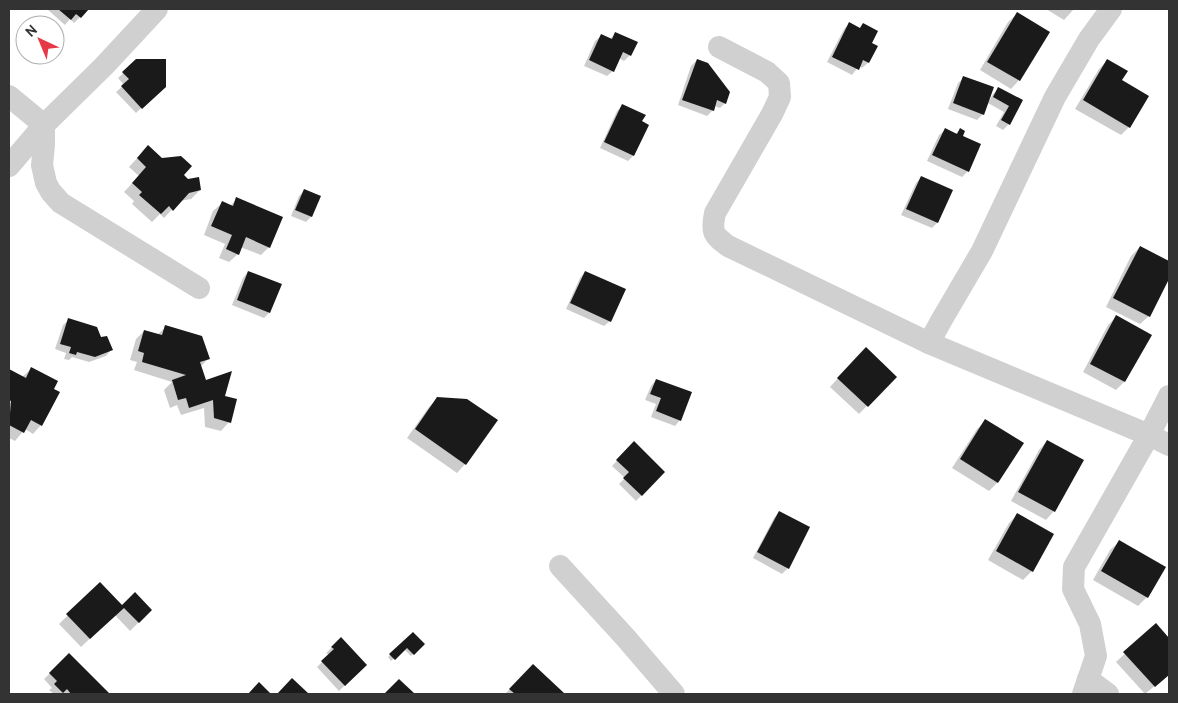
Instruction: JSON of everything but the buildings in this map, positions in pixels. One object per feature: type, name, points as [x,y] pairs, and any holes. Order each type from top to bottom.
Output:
[{"type":"street","points":[[9,166],[44,125],[104,66],[157,9]]},
{"type":"street","points":[[929,344],[982,251],[1055,97],[1088,39],[1111,9]]},
{"type":"street","points":[[719,47],[766,72],[779,83],[780,97],[715,213],[712,227],[718,238],[728,246],[929,344],[1149,434],[1169,445]]},
{"type":"street","points":[[9,96],[44,125]]},
{"type":"street","points":[[44,125],[42,165],[46,183],[61,203],[199,288]]},
{"type":"street","points":[[1108,694],[1086,687],[1096,656],[1090,624],[1073,589],[1074,567],[1169,396]]},
{"type":"street","points":[[560,566],[674,694]]}]
